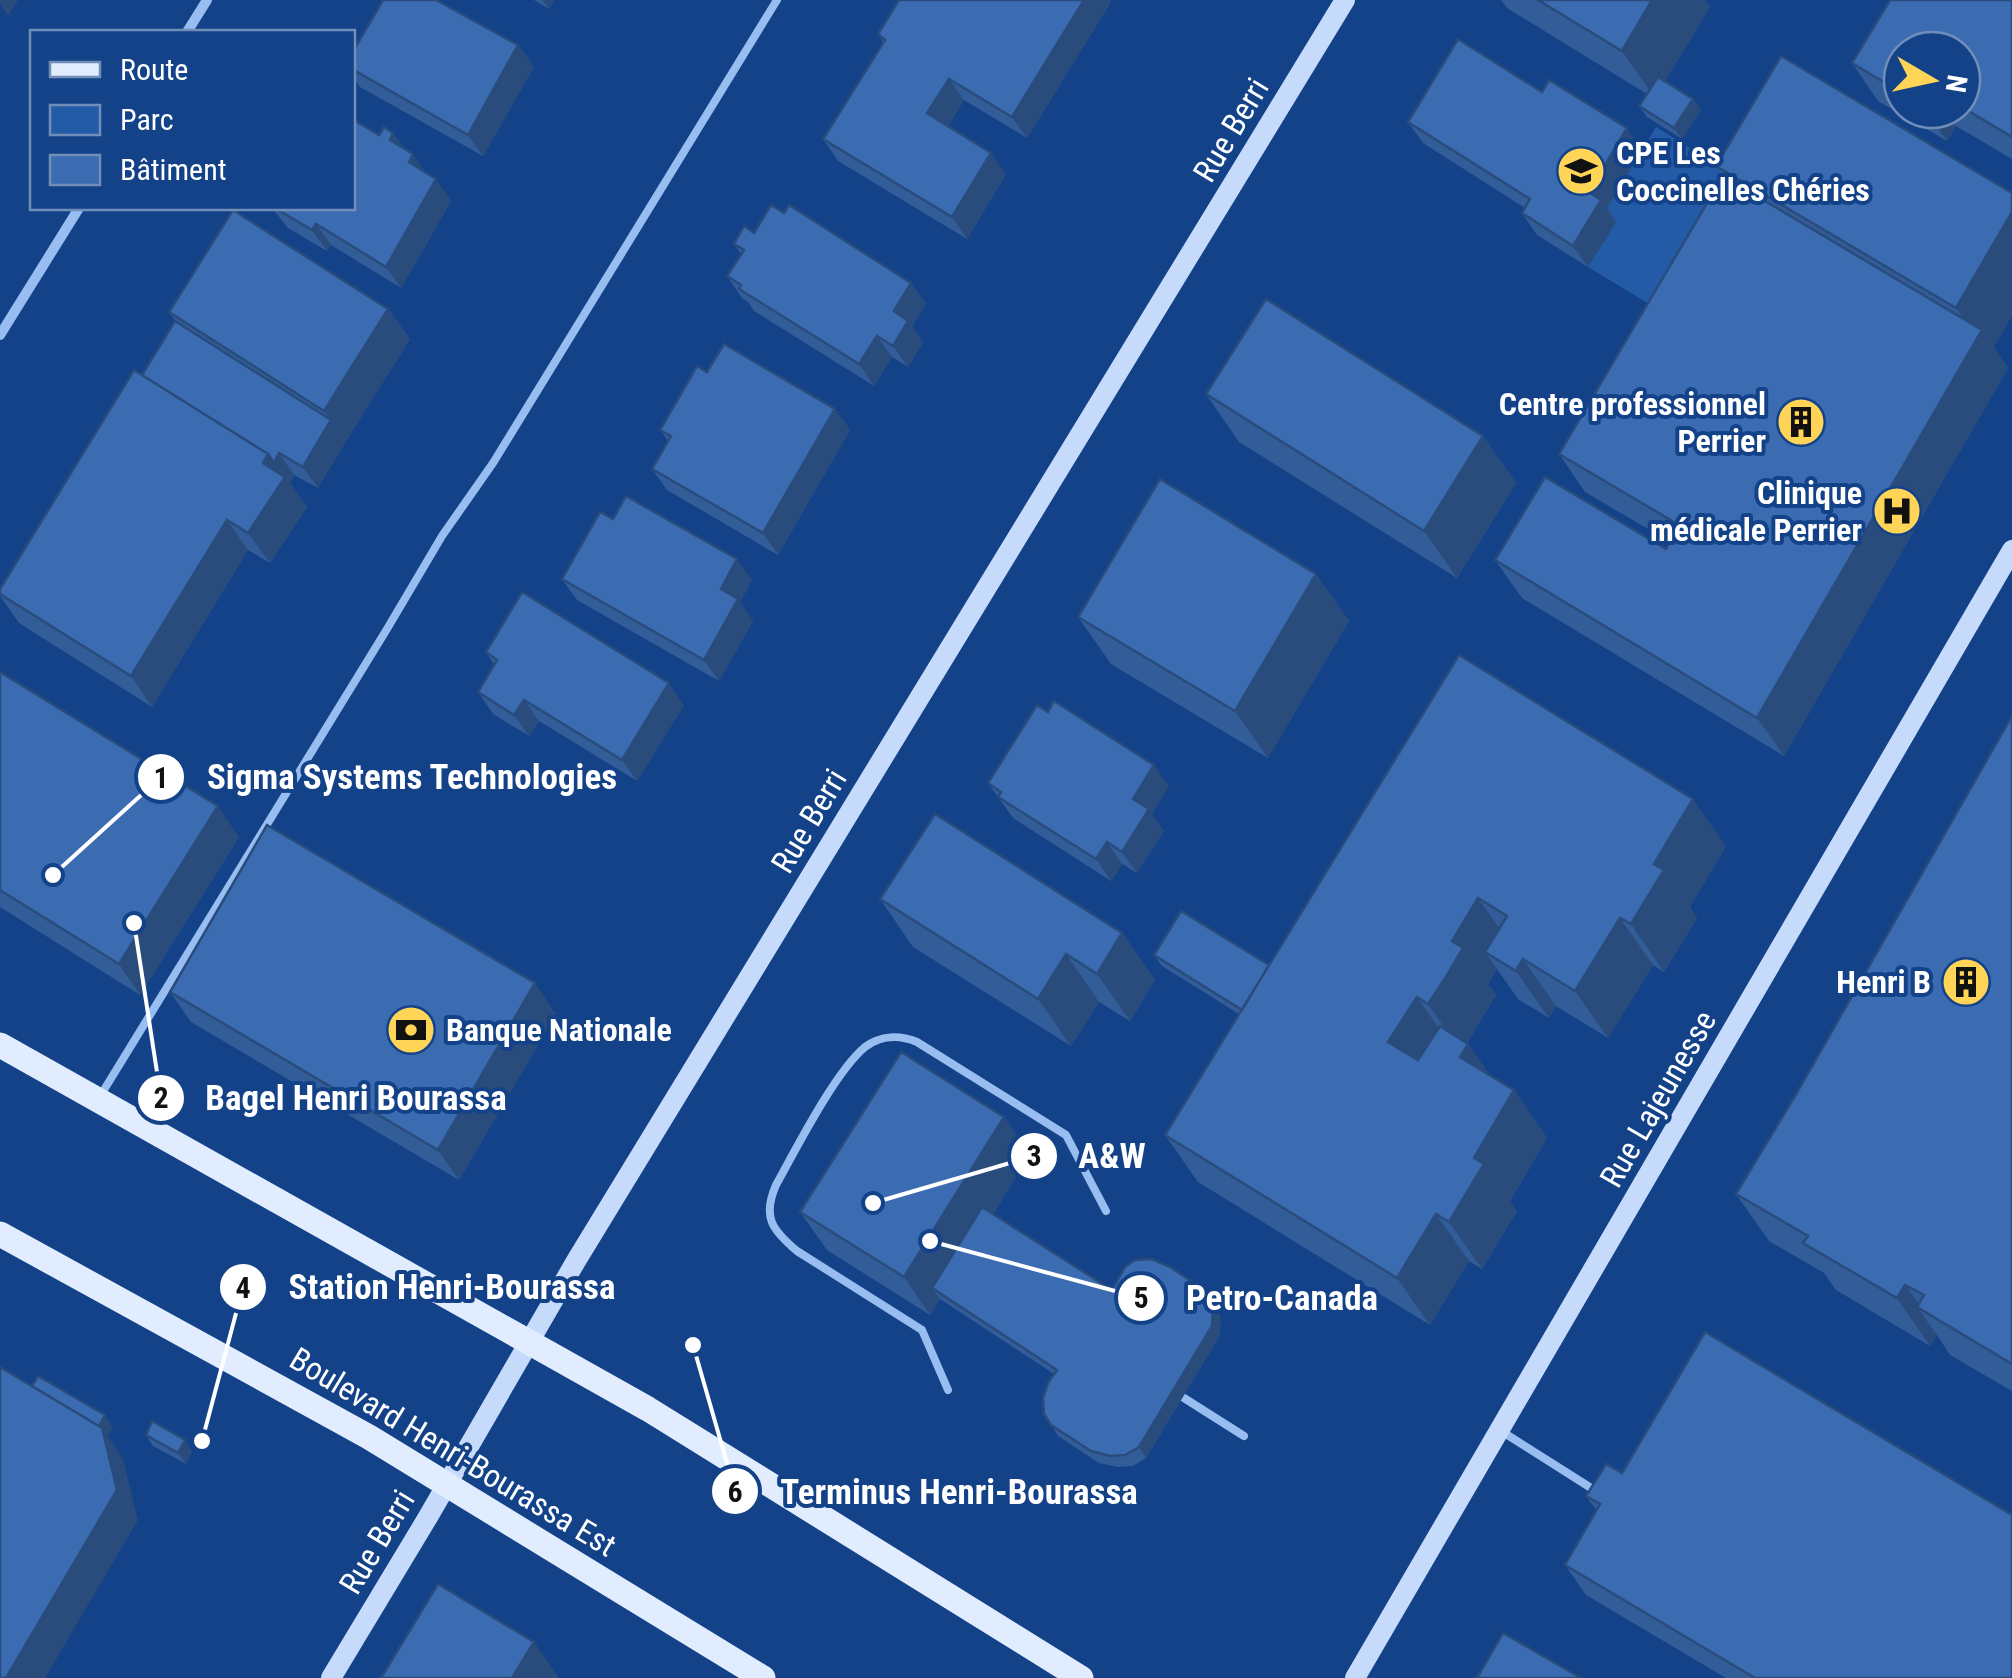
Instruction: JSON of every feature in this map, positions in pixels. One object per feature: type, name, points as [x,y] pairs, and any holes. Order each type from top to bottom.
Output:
[{"type":"main road","name":"Rue Berri","points":[[331,1678],[576,1261],[1345,0]]},
{"type":"main road","name":"Rue Lajeunesse","points":[[1355,1678],[2012,550]]},
{"type":"main road","points":[[0,1045],[648,1409],[1081,1678]]},
{"type":"main road","name":"Boulevard Henri-Bourassa Est","points":[[0,1234],[448,1483],[763,1678]]},
{"type":"street","points":[[188,30],[207,0]]},
{"type":"street","points":[[0,335],[78,210]]},
{"type":"lane","points":[[98,1099],[442,536],[493,464],[777,0]]},
{"type":"lane","points":[[948,1390],[922,1330],[797,1251],[782,1239],[769,1214],[769,1201],[776,1185],[852,1062],[867,1046],[886,1038],[904,1036],[917,1042],[1066,1136],[1106,1211]]},
{"type":"lane","points":[[1184,1398],[1244,1436]]},
{"type":"lane","points":[[1500,1430],[1605,1496]]},
{"type":"green space","points":[[1656,127],[1762,192],[1682,324],[1588,267],[1616,222],[1604,213]]},
{"type":"building","points":[[383,0],[436,0],[518,45],[468,135],[355,71],[355,48]]},
{"type":"building","points":[[899,0],[1084,0],[1012,117],[949,79],[927,113],[991,153],[952,217],[823,139],[885,40],[878,34]]},
{"type":"building","points":[[1538,0],[1652,0],[1622,51]]},
{"type":"building","points":[[1890,0],[2012,0],[2012,137],[1982,119],[1982,30],[1882,30],[1882,81],[1852,63]]},
{"type":"building","points":[[1458,39],[1542,92],[1549,80],[1627,128],[1589,192],[1601,200],[1573,246],[1522,213],[1530,199],[1408,122]]},
{"type":"building","points":[[1781,56],[1882,116],[1882,130],[1906,130],[2012,193],[2012,212],[1956,308],[1716,166]]},
{"type":"building","points":[[1658,77],[1693,99],[1674,128],[1639,106]]},
{"type":"building","points":[[355,121],[379,135],[384,127],[393,133],[390,140],[413,154],[409,162],[436,179],[386,267],[316,224],[312,230],[278,210],[355,210]]},
{"type":"building","name":"Centre professionnel Perrier","points":[[1723,176],[1982,330],[1757,718],[1495,560],[1545,477],[1666,549],[1679,525],[1559,454]]},
{"type":"building","points":[[771,205],[784,213],[789,205],[911,283],[894,311],[908,321],[893,346],[877,336],[859,364],[739,289],[741,285],[727,276],[744,250],[734,244],[744,226],[754,233]]},
{"type":"building","points":[[233,210],[388,309],[324,411],[169,312]]},
{"type":"building","points":[[1266,299],[1483,436],[1424,531],[1206,394]]},
{"type":"building","points":[[175,321],[331,420],[303,467],[279,453],[274,463],[268,454],[142,375]]},
{"type":"building","points":[[724,344],[835,409],[763,533],[652,469],[671,436],[660,430],[697,366],[707,372]]},
{"type":"building","points":[[134,370],[268,454],[263,463],[285,477],[248,533],[227,520],[131,676],[0,594],[0,589]]},
{"type":"building","points":[[1160,479],[1316,574],[1235,711],[1078,617]]},
{"type":"building","points":[[626,496],[737,559],[721,589],[738,599],[704,660],[562,579],[600,512],[613,519]]},
{"type":"building","points":[[522,592],[669,683],[622,760],[524,700],[514,715],[478,692],[497,660],[486,652]]},
{"type":"building","points":[[1459,655],[1693,799],[1654,864],[1664,870],[1631,924],[1620,918],[1575,991],[1523,959],[1516,971],[1485,952],[1507,916],[1478,898],[1452,941],[1463,948],[1446,977],[1428,1004],[1417,997],[1388,1042],[1418,1060],[1440,1026],[1468,1044],[1460,1057],[1514,1090],[1474,1158],[1484,1164],[1449,1222],[1436,1214],[1397,1278],[1165,1135]]},
{"type":"building","points":[[0,672],[218,806],[119,964],[0,890]]},
{"type":"building","points":[[1054,701],[1154,765],[1133,799],[1149,809],[1122,852],[1107,842],[1096,859],[998,797],[1001,792],[988,783],[1037,705],[1048,712]]},
{"type":"building","name":"Henri B","points":[[2012,716],[2012,1364],[1917,1307],[1924,1295],[1905,1285],[1897,1298],[1803,1243],[1808,1236],[1736,1194]]},
{"type":"building","points":[[935,814],[1122,933],[1097,974],[1066,954],[1038,999],[880,899]]},
{"type":"building","points":[[267,825],[535,983],[438,1150],[170,992]]},
{"type":"building","points":[[1181,911],[1269,965],[1242,1010],[1154,955]]},
{"type":"building","points":[[901,1052],[1004,1117],[904,1277],[800,1212]]},
{"type":"building","points":[[982,1207],[1112,1290],[1125,1267],[1135,1260],[1152,1259],[1209,1293],[1212,1326],[1139,1447],[1125,1455],[1110,1456],[1091,1451],[1051,1425],[1044,1414],[1043,1398],[1057,1370],[932,1288]]},
{"type":"building","points":[[1705,1332],[2012,1515],[2012,1678],[1755,1678],[1565,1565],[1600,1504],[1586,1496],[1606,1464],[1622,1473]]},
{"type":"building","points":[[0,1367],[102,1428],[117,1490],[6,1678],[0,1678]]},
{"type":"building","points":[[38,1376],[105,1415],[99,1426],[32,1386]]},
{"type":"building","points":[[152,1421],[185,1440],[178,1453],[146,1435]]},
{"type":"building","points":[[438,1584],[534,1642],[512,1678],[381,1678]]},
{"type":"building","points":[[1503,1633],[1581,1678],[1477,1678]]},
{"type":"place","name":"CPE Les Coccinelles Chéries","points":[[1581,171]]},
{"type":"place","name":"Centre professionnel Perrier","points":[[1801,422]]},
{"type":"place","name":"Clinique médicale Perrier","points":[[1897,511]]},
{"type":"place","name":"Sigma Systems Technologies","points":[[53,875]]},
{"type":"place","name":"Bagel Henri Bourassa","points":[[134,923]]},
{"type":"place","name":"Henri B","points":[[1966,982]]},
{"type":"place","name":"Banque Nationale","points":[[411,1030]]},
{"type":"place","name":"A&W","points":[[873,1203]]},
{"type":"place","name":"Petro-Canada","points":[[930,1241]]},
{"type":"place","name":"Terminus Henri-Bourassa","points":[[693,1345]]},
{"type":"place","name":"Station Henri-Bourassa","points":[[202,1441]]}]
